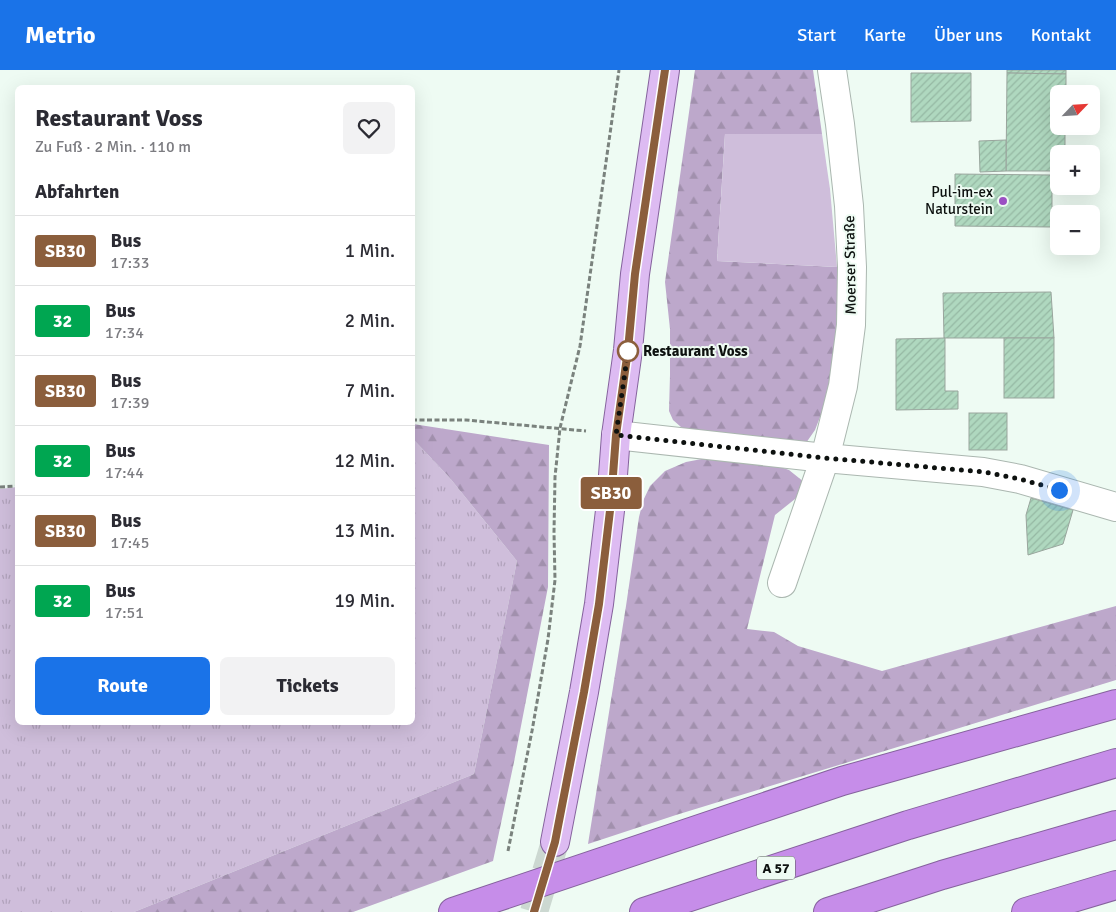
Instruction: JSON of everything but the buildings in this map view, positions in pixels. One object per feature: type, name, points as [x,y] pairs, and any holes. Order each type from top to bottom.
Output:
[{"type":"highway","points":[[453,912],[842,781],[1116,704]]},
{"type":"highway","name":"A 57","points":[[644,912],[908,825],[1116,763]]},
{"type":"highway","points":[[828,912],[942,875],[1116,825]]},
{"type":"highway","points":[[1026,912],[1116,885]]},
{"type":"main road","points":[[555,842],[599,604],[635,274],[665,70]]},
{"type":"street","name":"Moerser Straße","points":[[782,583],[825,458],[843,386],[851,325],[852,267],[849,206],[832,70]]},
{"type":"street","points":[[616,435],[825,458],[984,472],[1020,479],[1116,507]]},
{"type":"path","points":[[508,851],[548,639],[556,580],[554,532],[555,477],[560,428],[580,346],[618,70]]},
{"type":"path","points":[[415,420],[466,420],[560,428]]},
{"type":"path","points":[[0,487],[15,486]]},
{"type":"green space","points":[[695,70],[813,70],[822,134],[725,134],[717,261],[837,267],[836,344],[827,399],[815,430],[806,443],[690,432],[673,420],[669,411],[670,329],[665,282]]},
{"type":"green space","points":[[725,134],[822,134],[830,189],[837,267],[717,261]]},
{"type":"green space","points":[[415,424],[549,445],[548,587],[493,861],[353,912],[134,912],[474,774],[517,561],[449,477],[415,441]]},
{"type":"green space","points":[[415,441],[449,477],[517,561],[474,774],[134,912],[0,912],[0,489],[15,487],[15,725],[415,725]]},
{"type":"green space","points":[[707,458],[772,464],[789,470],[804,482],[805,491],[775,515],[747,629],[774,632],[798,646],[882,671],[1116,606],[1116,680],[676,815],[588,844],[643,501],[650,486],[665,471],[686,462]]},
{"type":"tunnel","points":[[534,912],[555,842]]},
{"type":"bus line","name":"SB30","points":[[534,912],[555,842],[599,604],[635,274],[665,70]]},
{"type":"place","name":"Pul-im-ex Naturstein","points":[[1003,201]]},
{"type":"place","name":"Restaurant Voss","points":[[628,351]]},
{"type":"route","points":[[628,351],[616,435],[825,458],[984,472],[1020,479],[1059,490]]}]
